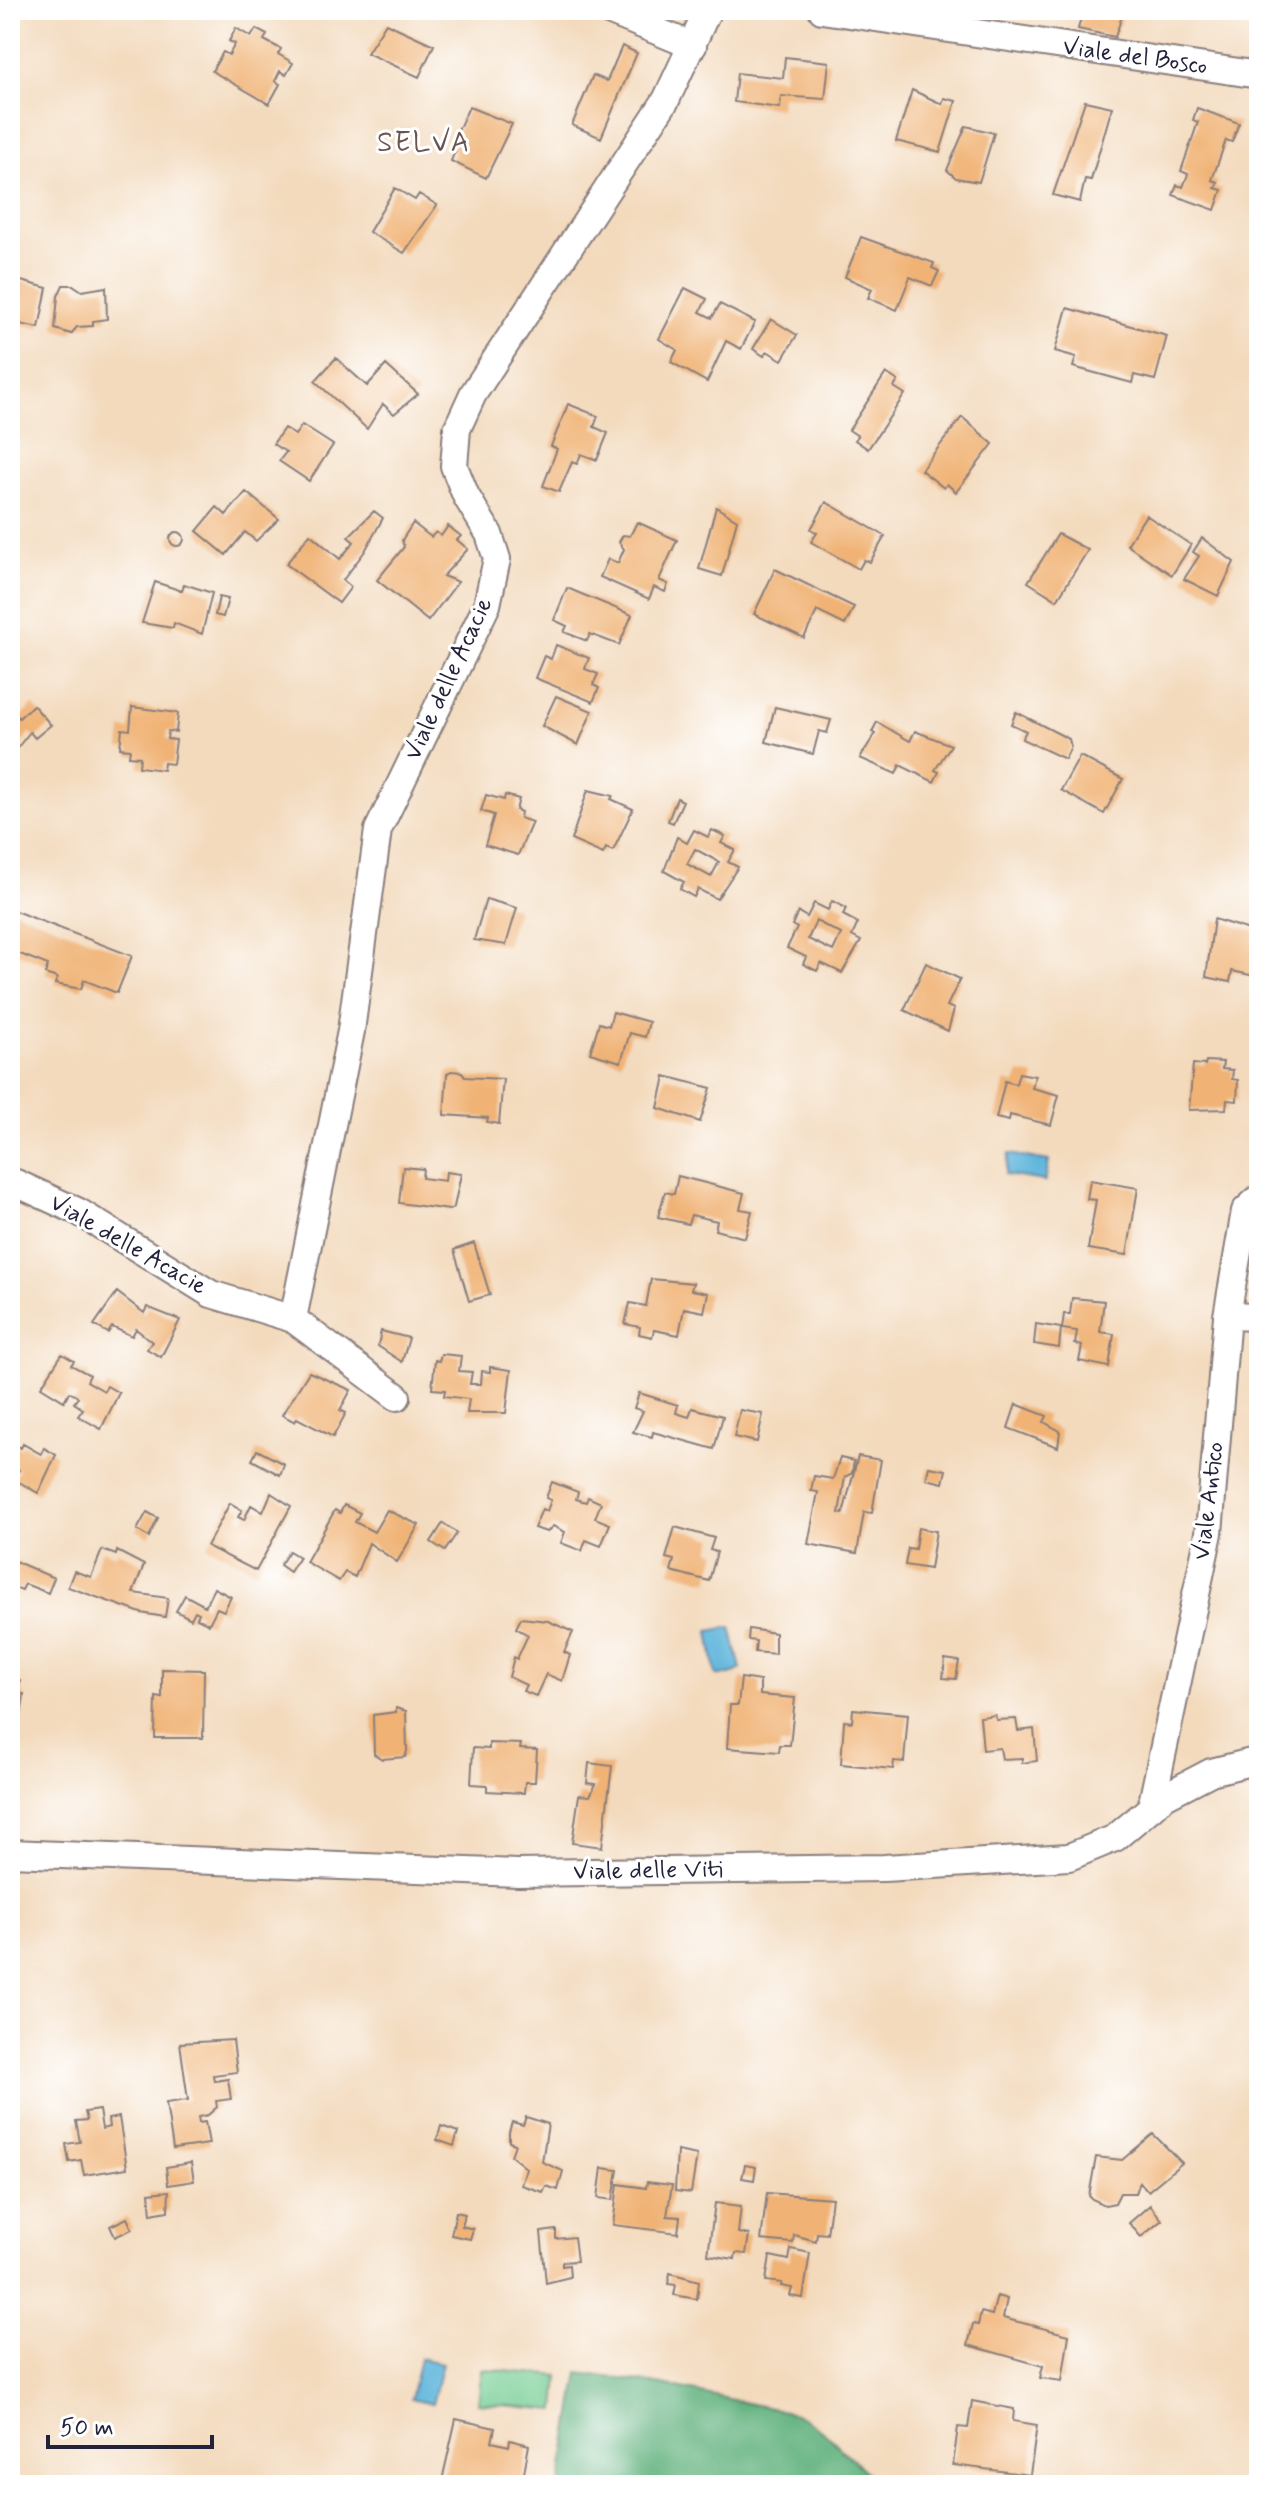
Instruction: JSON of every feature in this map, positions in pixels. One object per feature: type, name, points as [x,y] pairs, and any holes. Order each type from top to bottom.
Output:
[{"type":"street","points":[[606,10],[693,46]]},
{"type":"street","name":"Viale delle Acacie","points":[[293,1319],[351,1031],[378,830],[487,605],[497,559],[489,534],[466,496],[454,466],[457,429],[473,394],[666,100],[708,10]]},
{"type":"street","name":"Viale del Bosco","points":[[822,10],[960,20],[1259,75]]},
{"type":"street","name":"Viale delle Acacie","points":[[10,1185],[16,1183],[79,1212],[211,1294],[293,1319],[397,1397]]},
{"type":"street","name":"Viale Antico","points":[[1151,1808],[1209,1533],[1227,1316],[1245,1211],[1259,1198]]},
{"type":"street","points":[[1227,1316],[1259,1317]]},
{"type":"street","name":"Viale delle Viti","points":[[10,1853],[518,1873],[884,1868],[1069,1857],[1115,1838],[1165,1796],[1211,1772],[1259,1760]]},
{"type":"green space","points":[[482,2369],[559,2376],[556,2410],[478,2403]]},
{"type":"green space","points":[[579,2373],[663,2385],[794,2413],[823,2431],[879,2485],[560,2485]]},
{"type":"water","points":[[1009,1154],[1049,1161],[1045,1181],[1005,1175]]},
{"type":"water","points":[[731,1627],[741,1669],[730,1675],[716,1675],[709,1631]]},
{"type":"water","points":[[420,2358],[442,2363],[432,2404],[411,2399]]},
{"type":"building","points":[[1083,10],[1124,10],[1115,37],[1078,29]]},
{"type":"building","points":[[386,23],[434,45],[419,77],[367,53]]},
{"type":"building","points":[[236,28],[251,37],[256,29],[267,35],[264,40],[281,49],[278,54],[293,63],[286,75],[280,71],[275,81],[280,84],[269,104],[212,71],[223,52],[229,55],[235,44],[229,41]]},
{"type":"building","points":[[622,46],[637,53],[601,138],[572,125],[593,75],[607,81]]},
{"type":"building","points":[[785,57],[829,62],[825,99],[781,96],[780,108],[734,102],[737,73],[783,78]]},
{"type":"building","points":[[912,90],[942,104],[944,98],[956,101],[940,152],[896,141]]},
{"type":"building","points":[[1085,101],[1112,107],[1091,180],[1085,179],[1080,202],[1053,195]]},
{"type":"building","points":[[469,107],[512,124],[486,178],[451,161],[455,151],[449,149]]},
{"type":"building","points":[[1197,108],[1239,123],[1232,142],[1226,140],[1212,180],[1218,182],[1215,188],[1222,190],[1215,210],[1173,195],[1177,185],[1183,187],[1188,174],[1181,171],[1198,122],[1193,120]]},
{"type":"building","points":[[966,126],[994,133],[979,182],[956,178],[947,170]]},
{"type":"building","points":[[395,188],[415,200],[419,194],[437,205],[404,253],[369,232]]},
{"type":"building","points":[[861,237],[934,263],[932,268],[939,271],[932,286],[910,277],[897,310],[868,298],[872,289],[845,277]]},
{"type":"building","points":[[10,278],[47,288],[39,328],[10,322]]},
{"type":"building","points":[[63,285],[73,285],[82,291],[106,287],[107,319],[93,321],[93,326],[77,327],[71,334],[55,329],[58,296]]},
{"type":"building","points":[[685,288],[707,299],[700,312],[712,318],[720,304],[755,322],[741,349],[726,341],[707,382],[671,362],[677,350],[659,339]]},
{"type":"building","points":[[1067,308],[1167,336],[1155,380],[1134,375],[1132,383],[1073,367],[1076,357],[1055,351]]},
{"type":"building","points":[[771,319],[797,335],[782,360],[767,351],[764,356],[753,349]]},
{"type":"building","points":[[336,358],[367,386],[386,365],[418,394],[394,414],[383,404],[367,429],[315,381]]},
{"type":"building","points":[[886,373],[898,381],[894,387],[905,394],[868,449],[855,440],[858,436],[849,430]]},
{"type":"building","points":[[568,404],[598,416],[594,427],[608,433],[597,460],[581,454],[577,464],[572,462],[559,492],[543,486],[557,449],[551,446]]},
{"type":"building","points":[[962,417],[993,444],[956,492],[947,484],[944,488],[921,470]]},
{"type":"building","points":[[302,425],[333,445],[309,481],[279,461],[286,452],[273,444],[284,428],[295,435]]},
{"type":"building","points":[[246,492],[279,519],[256,541],[245,532],[226,555],[197,531],[217,507],[226,515]]},
{"type":"building","points":[[826,502],[885,536],[870,562],[864,560],[859,569],[811,542],[817,533],[811,529]]},
{"type":"building","points":[[716,507],[737,520],[722,576],[699,569]]},
{"type":"building","points":[[374,511],[383,518],[365,551],[343,580],[351,587],[339,603],[286,564],[310,534],[340,559],[354,542],[348,537]]},
{"type":"building","points":[[1146,515],[1191,545],[1172,575],[1127,545]]},
{"type":"building","points":[[637,522],[677,540],[659,580],[668,584],[665,592],[654,587],[649,599],[600,577],[608,559],[618,563],[624,549],[619,542],[623,535],[630,536]]},
{"type":"building","points":[[413,523],[431,537],[436,532],[441,536],[448,526],[461,536],[457,540],[468,549],[443,576],[458,582],[428,621],[377,580],[404,547],[402,540]]},
{"type":"building","points":[[177,532],[184,539],[177,546],[170,539]]},
{"type":"building","points":[[1058,534],[1088,550],[1057,600],[1028,582]]},
{"type":"building","points":[[1202,538],[1234,562],[1218,596],[1184,579],[1199,556],[1193,552]]},
{"type":"building","points":[[775,569],[854,607],[845,625],[817,611],[804,638],[754,614]]},
{"type":"building","points":[[155,582],[182,591],[184,584],[212,593],[202,634],[174,623],[173,628],[142,623]]},
{"type":"building","points":[[567,588],[632,615],[619,645],[590,634],[587,641],[564,632],[567,626],[554,620]]},
{"type":"building","points":[[219,597],[228,599],[223,617],[215,615]]},
{"type":"building","points":[[556,645],[589,658],[585,669],[598,674],[593,685],[599,688],[593,702],[535,678],[544,656],[551,659]]},
{"type":"building","points":[[556,696],[592,711],[578,745],[542,726]]},
{"type":"building","points":[[33,705],[51,725],[35,738],[30,732],[10,757],[10,720],[16,714],[19,718]]},
{"type":"building","points":[[132,707],[178,713],[176,732],[168,731],[167,739],[176,740],[173,764],[164,763],[163,770],[139,767],[140,757],[129,756],[130,749],[120,748],[122,729],[130,730]]},
{"type":"building","points":[[775,707],[831,720],[827,733],[819,731],[813,754],[766,742]]},
{"type":"building","points":[[1016,712],[1069,739],[1071,747],[1065,759],[1022,739],[1026,731],[1011,724]]},
{"type":"building","points":[[877,722],[910,741],[915,731],[951,745],[935,770],[939,772],[934,782],[900,765],[896,774],[860,758],[875,734],[872,732]]},
{"type":"building","points":[[1080,756],[1123,779],[1104,814],[1061,790]]},
{"type":"building","points":[[588,790],[613,796],[611,799],[633,809],[613,851],[606,848],[603,854],[571,840]]},
{"type":"building","points":[[486,795],[504,800],[505,795],[519,799],[516,810],[521,812],[520,818],[532,822],[518,855],[485,845],[494,815],[481,811]]},
{"type":"building","points":[[677,798],[683,801],[673,823],[668,821]]},
{"type":"building","points":[[694,830],[708,837],[712,830],[725,836],[721,843],[735,850],[728,862],[738,867],[717,899],[698,889],[694,897],[680,889],[684,882],[664,871],[677,837],[687,843]],"holes":[[[695,849],[719,862],[711,877],[687,864]]]},
{"type":"building","points":[[486,899],[517,908],[506,945],[474,940]]},
{"type":"building","points":[[832,901],[846,908],[843,915],[858,923],[852,936],[861,941],[842,973],[821,963],[817,971],[803,964],[806,957],[787,948],[797,928],[792,925],[798,912],[807,917],[814,903],[828,910]],"holes":[[[816,921],[841,934],[833,951],[808,939]]]},
{"type":"building","points":[[10,909],[132,956],[117,993],[84,980],[81,989],[55,984],[57,978],[45,974],[48,965],[10,950]]},
{"type":"building","points":[[1214,919],[1259,933],[1259,977],[1232,971],[1230,982],[1206,977]]},
{"type":"building","points":[[926,963],[960,979],[947,1006],[954,1009],[948,1031],[904,1010]]},
{"type":"building","points":[[613,1012],[649,1022],[645,1037],[630,1033],[621,1062],[590,1053],[599,1023],[609,1026]]},
{"type":"building","points":[[1206,1061],[1223,1062],[1222,1069],[1233,1070],[1232,1079],[1238,1080],[1237,1101],[1227,1100],[1226,1109],[1189,1110],[1193,1064],[1205,1065]]},
{"type":"building","points":[[451,1071],[462,1072],[465,1077],[503,1079],[499,1124],[487,1122],[488,1118],[444,1115],[447,1074]]},
{"type":"building","points":[[1019,1073],[1035,1076],[1032,1088],[1059,1095],[1051,1125],[1010,1115],[1009,1121],[996,1118],[1005,1081],[1016,1084]]},
{"type":"building","points":[[665,1076],[711,1088],[700,1122],[658,1108]]},
{"type":"building","points":[[403,1167],[423,1169],[422,1178],[445,1181],[446,1172],[461,1174],[454,1207],[449,1210],[399,1203]]},
{"type":"building","points":[[678,1176],[744,1193],[740,1209],[752,1211],[745,1238],[715,1230],[717,1221],[691,1215],[688,1224],[658,1217],[665,1192],[674,1194]]},
{"type":"building","points":[[1090,1180],[1138,1188],[1127,1255],[1088,1249],[1096,1200],[1087,1199]]},
{"type":"building","points":[[474,1243],[490,1295],[469,1301],[454,1250]]},
{"type":"building","points":[[651,1279],[693,1283],[691,1290],[708,1293],[704,1312],[684,1308],[679,1335],[654,1330],[652,1337],[639,1334],[640,1327],[625,1324],[630,1303],[646,1306]]},
{"type":"building","points":[[117,1292],[144,1313],[147,1307],[180,1320],[161,1357],[147,1349],[152,1342],[136,1329],[132,1336],[112,1327],[108,1333],[94,1325]]},
{"type":"building","points":[[1072,1298],[1104,1301],[1100,1332],[1114,1334],[1109,1367],[1079,1361],[1082,1346],[1075,1344],[1077,1331],[1062,1329],[1064,1314],[1070,1314]]},
{"type":"building","points":[[1036,1324],[1061,1328],[1059,1348],[1034,1344]]},
{"type":"building","points":[[381,1331],[409,1338],[402,1362],[378,1346]]},
{"type":"building","points":[[62,1354],[74,1361],[71,1365],[90,1375],[87,1381],[104,1391],[107,1386],[119,1393],[101,1429],[78,1416],[83,1409],[74,1403],[78,1397],[69,1392],[64,1401],[41,1387]]},
{"type":"building","points":[[441,1354],[461,1356],[459,1371],[472,1372],[470,1384],[481,1384],[482,1371],[490,1372],[490,1367],[511,1370],[506,1413],[467,1413],[469,1399],[444,1396],[445,1390],[432,1389],[435,1360],[439,1361]]},
{"type":"building","points":[[309,1372],[351,1390],[340,1410],[346,1413],[333,1437],[297,1418],[295,1422],[282,1415]]},
{"type":"building","points":[[639,1393],[678,1405],[676,1413],[689,1417],[692,1408],[723,1416],[714,1449],[653,1432],[652,1437],[633,1432],[643,1411],[634,1408]]},
{"type":"building","points":[[1016,1404],[1047,1416],[1044,1422],[1060,1431],[1058,1447],[1008,1428]]},
{"type":"building","points":[[740,1410],[763,1414],[757,1442],[734,1437]]},
{"type":"building","points":[[10,1442],[21,1448],[23,1444],[41,1454],[44,1448],[56,1455],[38,1493],[14,1479],[19,1470],[10,1466]]},
{"type":"building","points":[[257,1450],[284,1464],[280,1475],[252,1460]]},
{"type":"building","points":[[858,1456],[881,1460],[872,1513],[864,1512],[857,1553],[808,1544],[818,1492],[811,1491],[814,1476],[833,1479],[840,1458],[854,1461],[852,1473],[845,1477],[839,1513],[843,1514]]},
{"type":"building","points":[[929,1467],[946,1470],[943,1483],[926,1479]]},
{"type":"building","points":[[552,1482],[578,1492],[576,1499],[586,1502],[588,1497],[601,1503],[595,1518],[610,1524],[601,1546],[586,1540],[582,1551],[561,1543],[565,1532],[553,1526],[547,1532],[534,1528],[542,1509],[547,1511],[551,1500],[546,1498]]},
{"type":"building","points":[[271,1493],[291,1506],[256,1571],[207,1546],[230,1503],[242,1510],[238,1517],[244,1520],[251,1505],[263,1512]]},
{"type":"building","points":[[344,1505],[360,1513],[355,1522],[374,1532],[387,1510],[419,1525],[397,1562],[369,1543],[355,1577],[345,1572],[339,1581],[306,1562],[335,1510],[340,1513]]},
{"type":"building","points":[[147,1512],[158,1518],[149,1537],[137,1530]]},
{"type":"building","points":[[443,1523],[457,1533],[445,1551],[431,1542]]},
{"type":"building","points":[[675,1527],[714,1538],[710,1550],[717,1552],[709,1581],[671,1571],[674,1560],[666,1558]]},
{"type":"building","points":[[918,1528],[936,1531],[930,1569],[905,1565],[908,1548],[915,1549]]},
{"type":"building","points":[[102,1550],[116,1555],[117,1551],[144,1565],[133,1593],[168,1598],[165,1617],[141,1613],[68,1587],[74,1571],[91,1577]]},
{"type":"building","points":[[289,1551],[299,1557],[290,1572],[280,1565]]},
{"type":"building","points":[[10,1559],[54,1578],[48,1593],[25,1584],[22,1590],[10,1586]]},
{"type":"building","points":[[214,1588],[231,1597],[224,1611],[217,1608],[209,1624],[197,1618],[199,1613],[195,1611],[191,1619],[176,1611],[185,1595],[205,1606]]},
{"type":"building","points":[[521,1618],[548,1621],[573,1632],[564,1652],[570,1655],[562,1681],[546,1674],[536,1696],[523,1691],[526,1685],[509,1677],[514,1657],[517,1659],[528,1635],[516,1628]]},
{"type":"building","points":[[749,1629],[775,1633],[775,1654],[755,1652],[756,1641],[748,1640]]},
{"type":"building","points":[[945,1659],[959,1661],[956,1679],[943,1678]]},
{"type":"building","points":[[162,1669],[204,1670],[203,1738],[155,1738],[156,1697],[162,1698]]},
{"type":"building","points":[[741,1678],[760,1681],[760,1695],[795,1698],[790,1745],[780,1745],[779,1752],[727,1748],[730,1705],[738,1705]]},
{"type":"building","points":[[10,1679],[20,1680],[19,1694],[24,1694],[20,1724],[10,1723]]},
{"type":"building","points":[[396,1708],[406,1711],[407,1751],[405,1757],[382,1759],[374,1754],[373,1715],[396,1712]]},
{"type":"building","points":[[853,1709],[908,1714],[904,1762],[894,1761],[893,1769],[841,1764],[844,1721],[852,1722]]},
{"type":"building","points":[[995,1715],[996,1720],[1016,1719],[1018,1731],[1034,1729],[1037,1761],[1022,1763],[1022,1758],[1002,1759],[1000,1748],[983,1750],[980,1717]]},
{"type":"building","points":[[489,1743],[521,1744],[520,1749],[537,1750],[535,1782],[525,1782],[524,1793],[487,1791],[487,1785],[471,1784],[473,1748],[489,1749]]},
{"type":"building","points":[[589,1763],[612,1766],[602,1847],[572,1843],[579,1795],[590,1796],[596,1784],[587,1783]]},
{"type":"building","points":[[233,2040],[237,2072],[213,2075],[214,2081],[228,2079],[231,2099],[216,2101],[217,2107],[208,2115],[198,2117],[199,2123],[205,2122],[209,2144],[173,2149],[166,2103],[188,2100],[180,2043]]},
{"type":"building","points":[[99,2110],[102,2129],[109,2127],[108,2119],[119,2117],[127,2168],[84,2175],[81,2160],[69,2162],[66,2144],[80,2142],[76,2121],[87,2120],[85,2112]]},
{"type":"building","points":[[526,2117],[548,2124],[542,2162],[563,2171],[558,2190],[546,2186],[543,2192],[521,2185],[526,2168],[511,2156],[515,2144],[509,2142],[509,2132],[512,2122],[523,2125]]},
{"type":"building","points":[[441,2126],[458,2132],[454,2146],[437,2140]]},
{"type":"building","points":[[1153,2134],[1182,2163],[1148,2191],[1140,2182],[1136,2193],[1120,2193],[1115,2203],[1105,2205],[1092,2199],[1089,2196],[1096,2157],[1122,2160]]},
{"type":"building","points":[[677,2151],[697,2155],[691,2193],[675,2191]]},
{"type":"building","points":[[191,2163],[194,2181],[168,2185],[166,2167]]},
{"type":"building","points":[[745,2165],[756,2167],[754,2180],[742,2178]]},
{"type":"building","points":[[602,2168],[618,2170],[613,2200],[598,2198]]},
{"type":"building","points":[[647,2182],[672,2185],[667,2216],[680,2217],[678,2233],[613,2225],[618,2184],[646,2188]]},
{"type":"building","points":[[169,2191],[168,2211],[151,2214],[149,2193]]},
{"type":"building","points":[[767,2193],[832,2198],[827,2234],[817,2233],[816,2241],[794,2235],[793,2243],[761,2240]]},
{"type":"building","points":[[715,2203],[741,2206],[738,2233],[749,2235],[746,2254],[736,2253],[735,2259],[708,2255]]},
{"type":"building","points":[[1150,2205],[1162,2220],[1141,2237],[1129,2223]]},
{"type":"building","points":[[456,2212],[465,2214],[462,2226],[473,2229],[470,2239],[451,2235]]},
{"type":"building","points":[[127,2218],[132,2229],[115,2237],[110,2226]]},
{"type":"building","points":[[556,2230],[556,2239],[574,2237],[577,2261],[562,2262],[562,2266],[569,2265],[570,2277],[546,2283],[541,2232]]},
{"type":"building","points":[[791,2249],[810,2253],[803,2298],[790,2296],[792,2288],[781,2286],[782,2283],[766,2281],[770,2256],[789,2260]]},
{"type":"building","points":[[670,2273],[699,2281],[697,2299],[674,2295],[676,2285],[668,2284]]},
{"type":"building","points":[[997,2296],[1007,2299],[1003,2318],[1069,2335],[1062,2381],[1040,2378],[1043,2366],[968,2345],[973,2324],[978,2325],[981,2312],[992,2315]]},
{"type":"building","points":[[972,2401],[1014,2409],[1013,2421],[1037,2425],[1030,2475],[953,2465],[958,2427],[968,2428]]},
{"type":"building","points":[[456,2419],[495,2428],[492,2442],[509,2446],[510,2440],[529,2445],[522,2484],[441,2485]]},
{"type":"district","name":"SELVA","points":[[424,143]]}]
